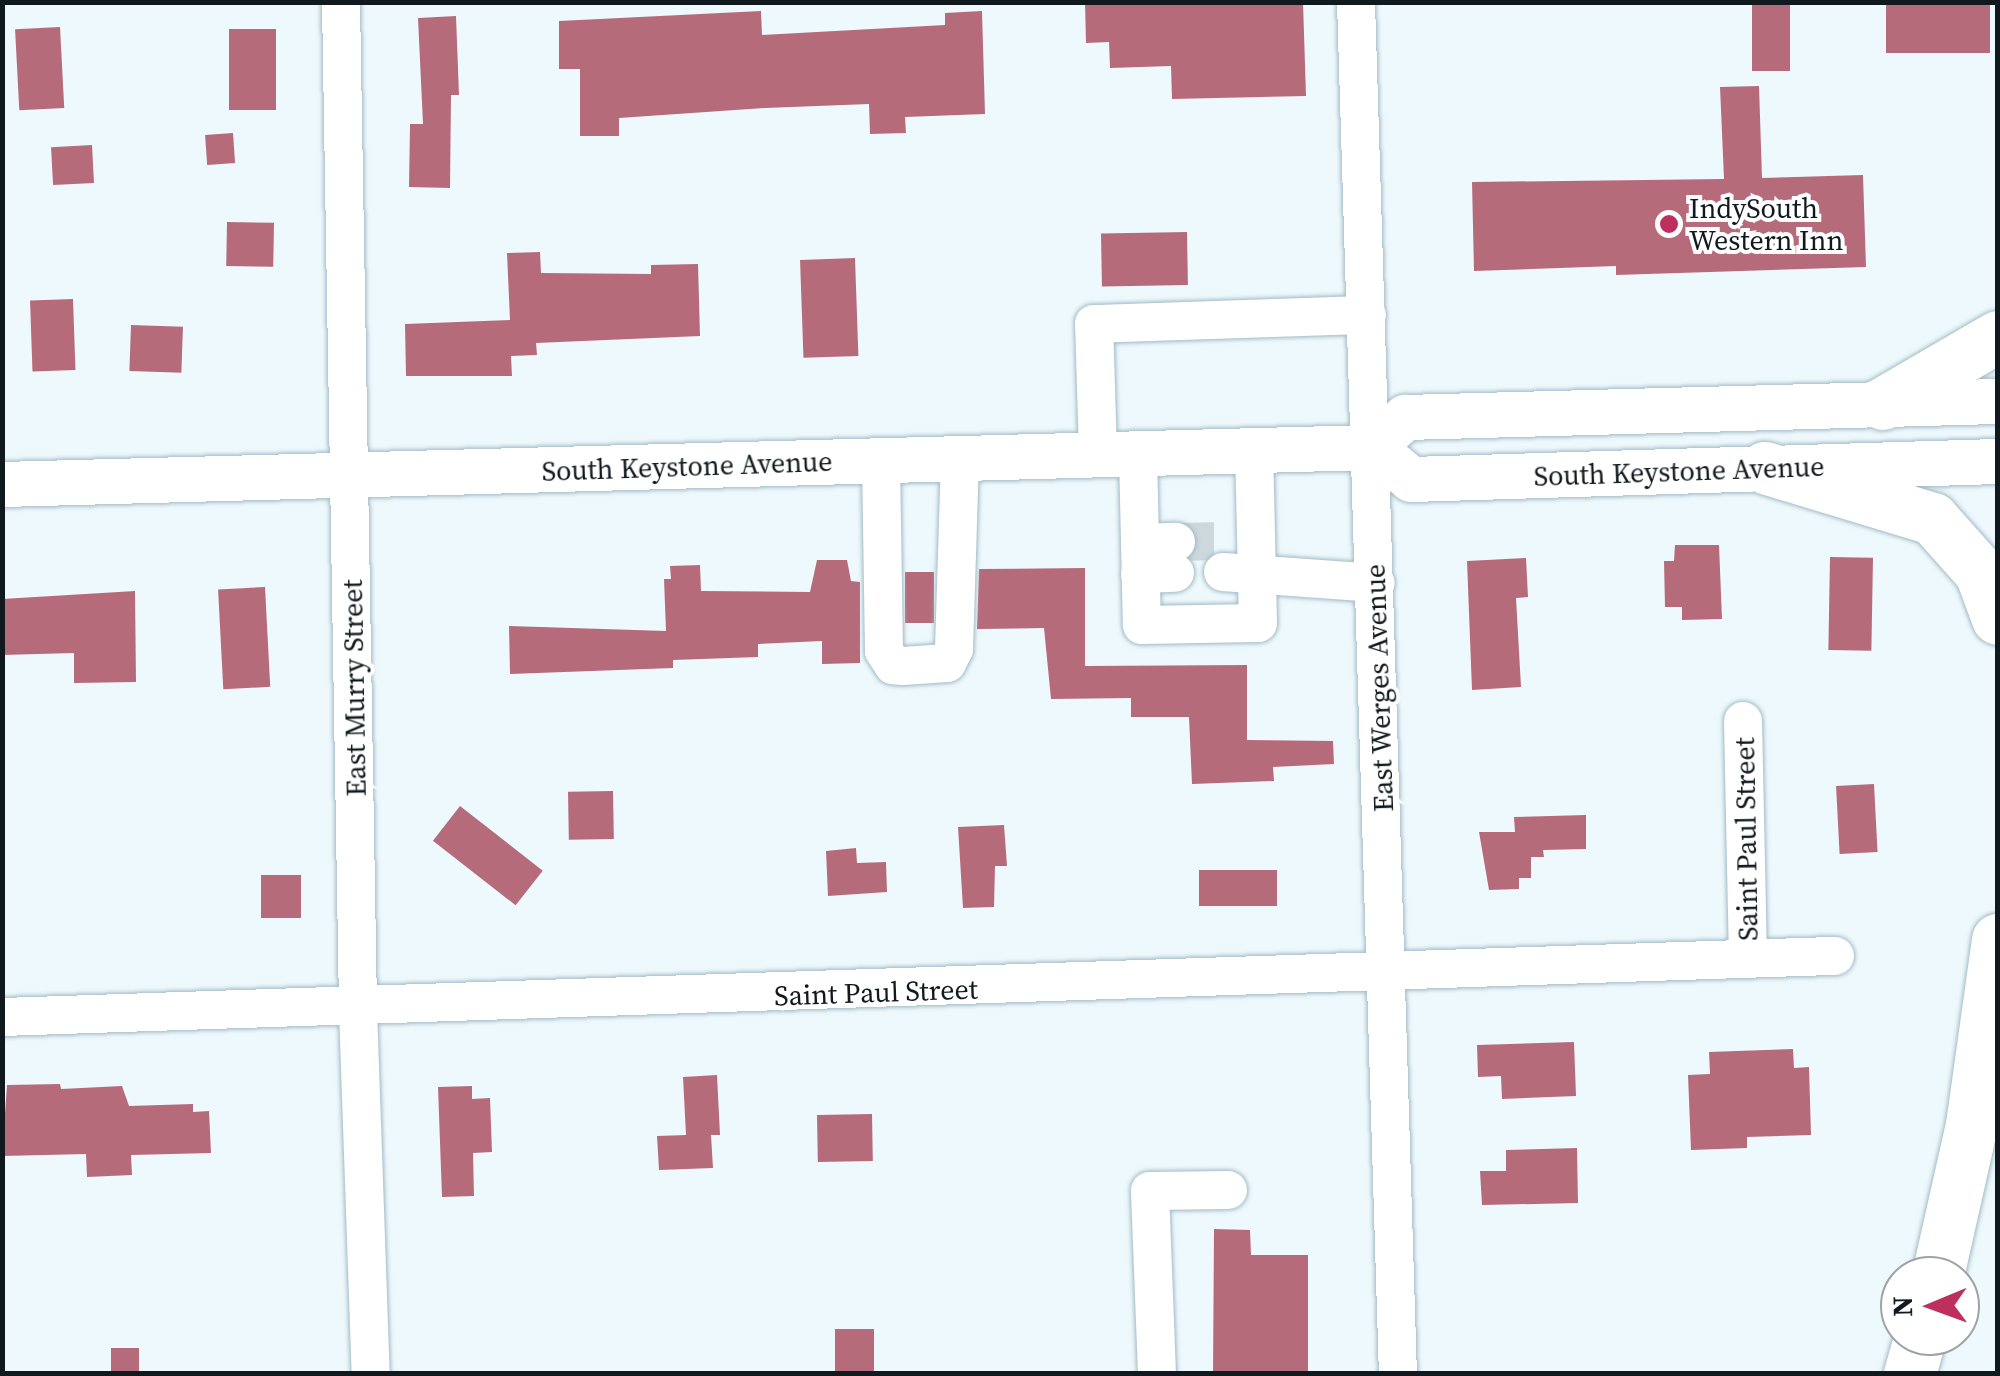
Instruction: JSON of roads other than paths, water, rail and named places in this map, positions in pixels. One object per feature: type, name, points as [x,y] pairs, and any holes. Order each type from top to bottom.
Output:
[{"type":"highway","points":[[1883,404],[1998,338]]},
{"type":"highway","points":[[1766,468],[1933,519],[1975,563],[1998,620]]},
{"type":"highway","points":[[1943,1256],[1972,1125],[1998,940]]},
{"type":"main road","points":[[1372,447],[1405,418],[1998,401]]},
{"type":"main road","name":"South Keystone Avenue","points":[[2,484],[1372,447],[1411,479],[1998,461]]},
{"type":"street","name":"East Murry Street","points":[[341,2],[358,1010],[371,1374]]},
{"type":"street","name":"East Werges Avenue","points":[[1356,2],[1389,970],[1398,1374]]},
{"type":"street","points":[[1254,450],[1240,556],[1258,623],[1142,626],[1158,558],[1118,454],[1094,324],[1367,315]]},
{"type":"street","points":[[881,461],[884,651],[893,665],[903,666],[947,663],[954,649],[960,458]]},
{"type":"street","points":[[1240,556],[1376,583]]},
{"type":"street","name":"Saint Paul Street","points":[[1743,721],[1748,956]]},
{"type":"street","name":"Saint Paul Street","points":[[2,1017],[358,1010],[1748,956],[1836,956]]},
{"type":"street","points":[[1157,1374],[1150,1191],[1228,1190]]},
{"type":"tunnel","points":[[1176,542],[1223,541]]},
{"type":"place","name":"IndySouth Western Inn","points":[[1669,224]]}]
